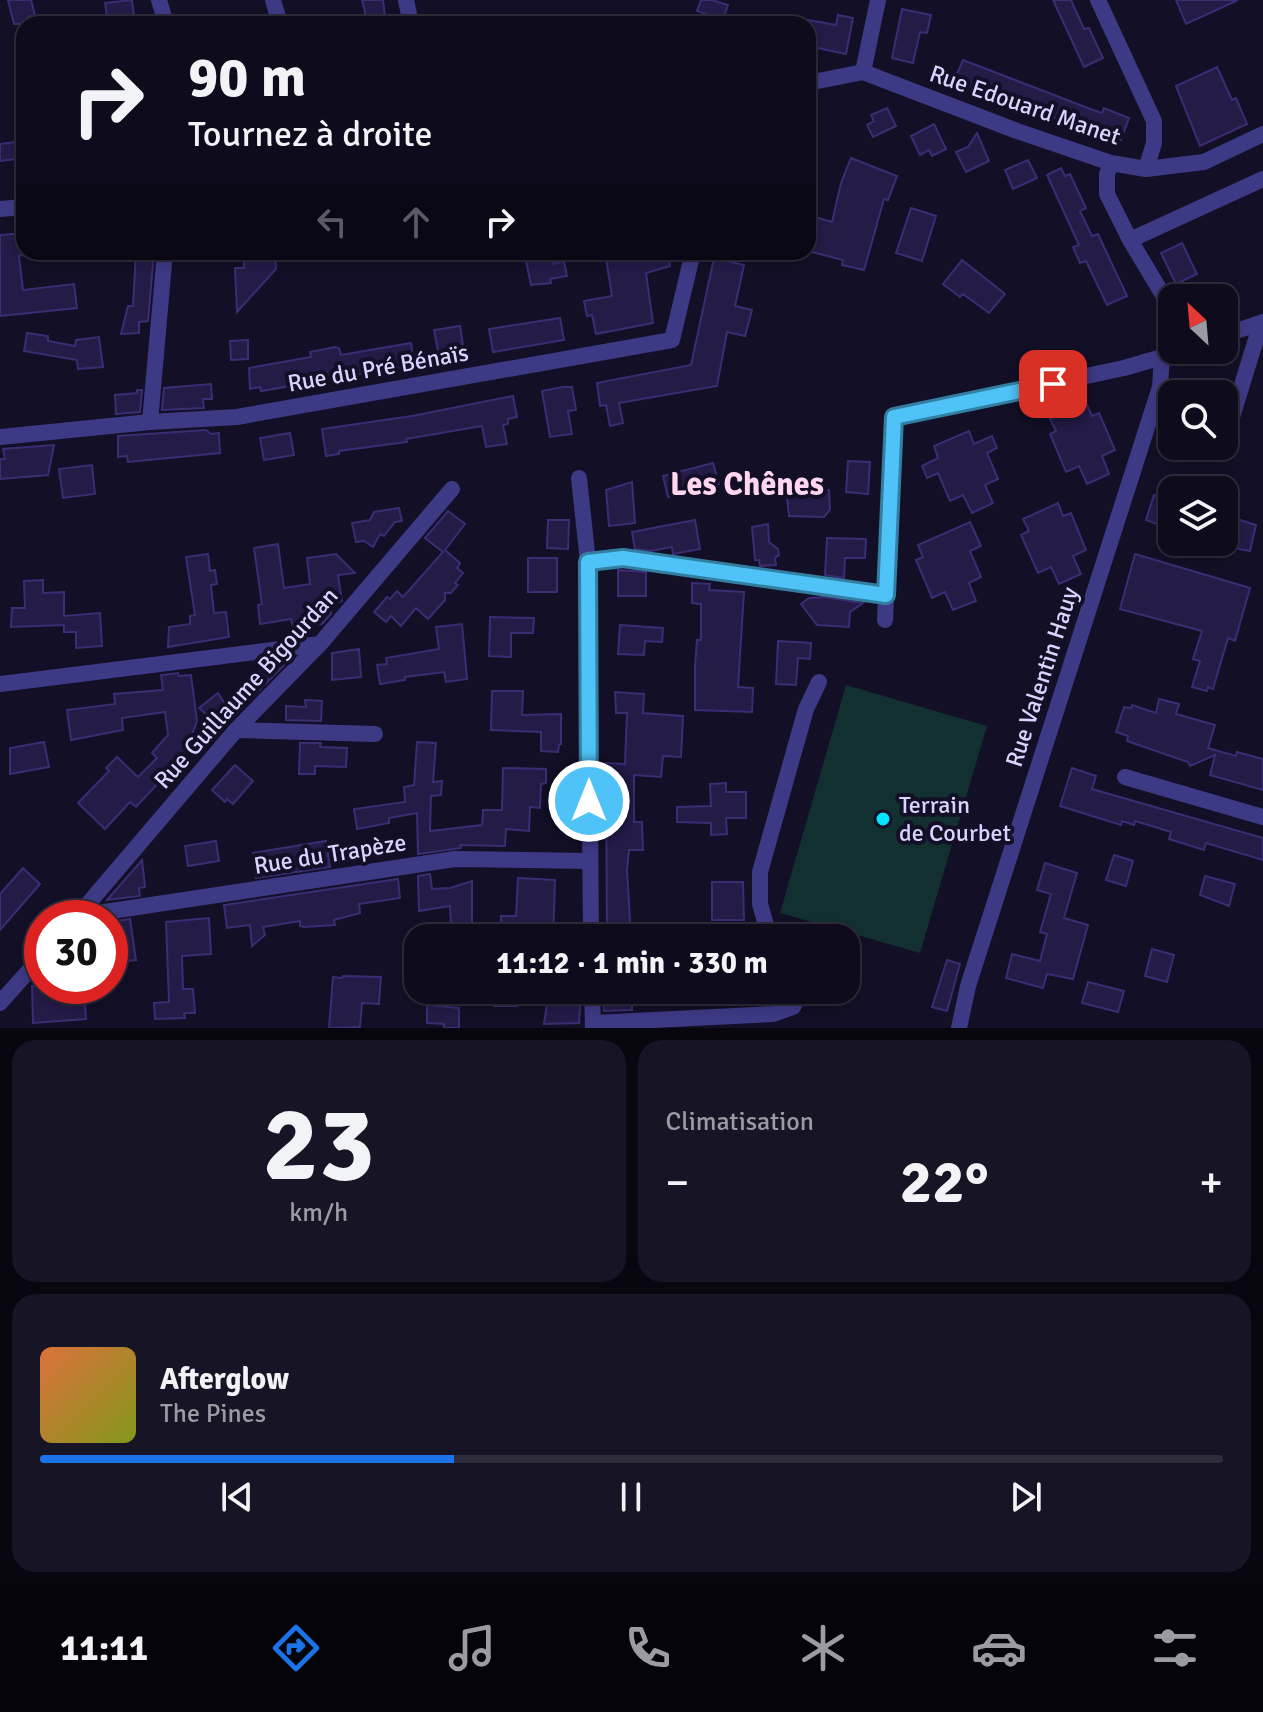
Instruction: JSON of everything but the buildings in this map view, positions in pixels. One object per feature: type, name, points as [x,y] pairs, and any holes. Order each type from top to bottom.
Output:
[{"type":"street","points":[[816,81],[863,72],[878,0]]},
{"type":"street","points":[[1102,1],[1154,121],[1154,143],[1146,169]]},
{"type":"street","name":"Rue Edouard Manet","points":[[863,72],[1017,131],[1111,163],[1146,169],[1204,162],[1263,134]]},
{"type":"street","points":[[1111,163],[1107,174],[1107,194],[1158,287]]},
{"type":"street","points":[[1130,240],[1263,179]]},
{"type":"street","points":[[150,422],[164,260]]},
{"type":"street","name":"Rue du Pré Bénaïs","points":[[0,437],[237,417],[672,340],[691,260]]},
{"type":"street","points":[[1238,330],[1262,322]]},
{"type":"street","points":[[1238,398],[1262,322]]},
{"type":"street","points":[[885,620],[894,417],[1081,378],[1158,356]]},
{"type":"street","name":"Rue Valentin Hauy","points":[[959,1028],[968,986],[1166,364]]},
{"type":"street","points":[[579,478],[588,562],[591,924]]},
{"type":"street","name":"Rue Guillaume Bigourdan","points":[[91,900],[236,730],[320,644],[452,489]]},
{"type":"street","points":[[588,562],[623,558],[886,595]]},
{"type":"street","points":[[0,684],[320,644]]},
{"type":"street","points":[[766,924],[760,904],[760,872],[806,709],[819,682]]},
{"type":"street","points":[[236,730],[375,734]]},
{"type":"street","points":[[1125,777],[1263,817]]},
{"type":"street","name":"Rue du Trapèze","points":[[128,909],[455,859],[590,861]]},
{"type":"street","points":[[0,1003],[24,976]]},
{"type":"street","points":[[592,1004],[593,1026],[773,1014],[795,1004]]},
{"type":"green space","name":"Terrain de Courbet","points":[[846,685],[987,726],[920,953],[860,936],[860,924],[818,924],[780,913]]},
{"type":"place","name":"Terrain de Courbet","points":[[883,819]]},
{"type":"district","name":"Les Chênes","points":[[747,484]]},
{"type":"route","points":[[589,801],[588,562],[623,558],[886,595],[894,417],[1053,384]]}]
